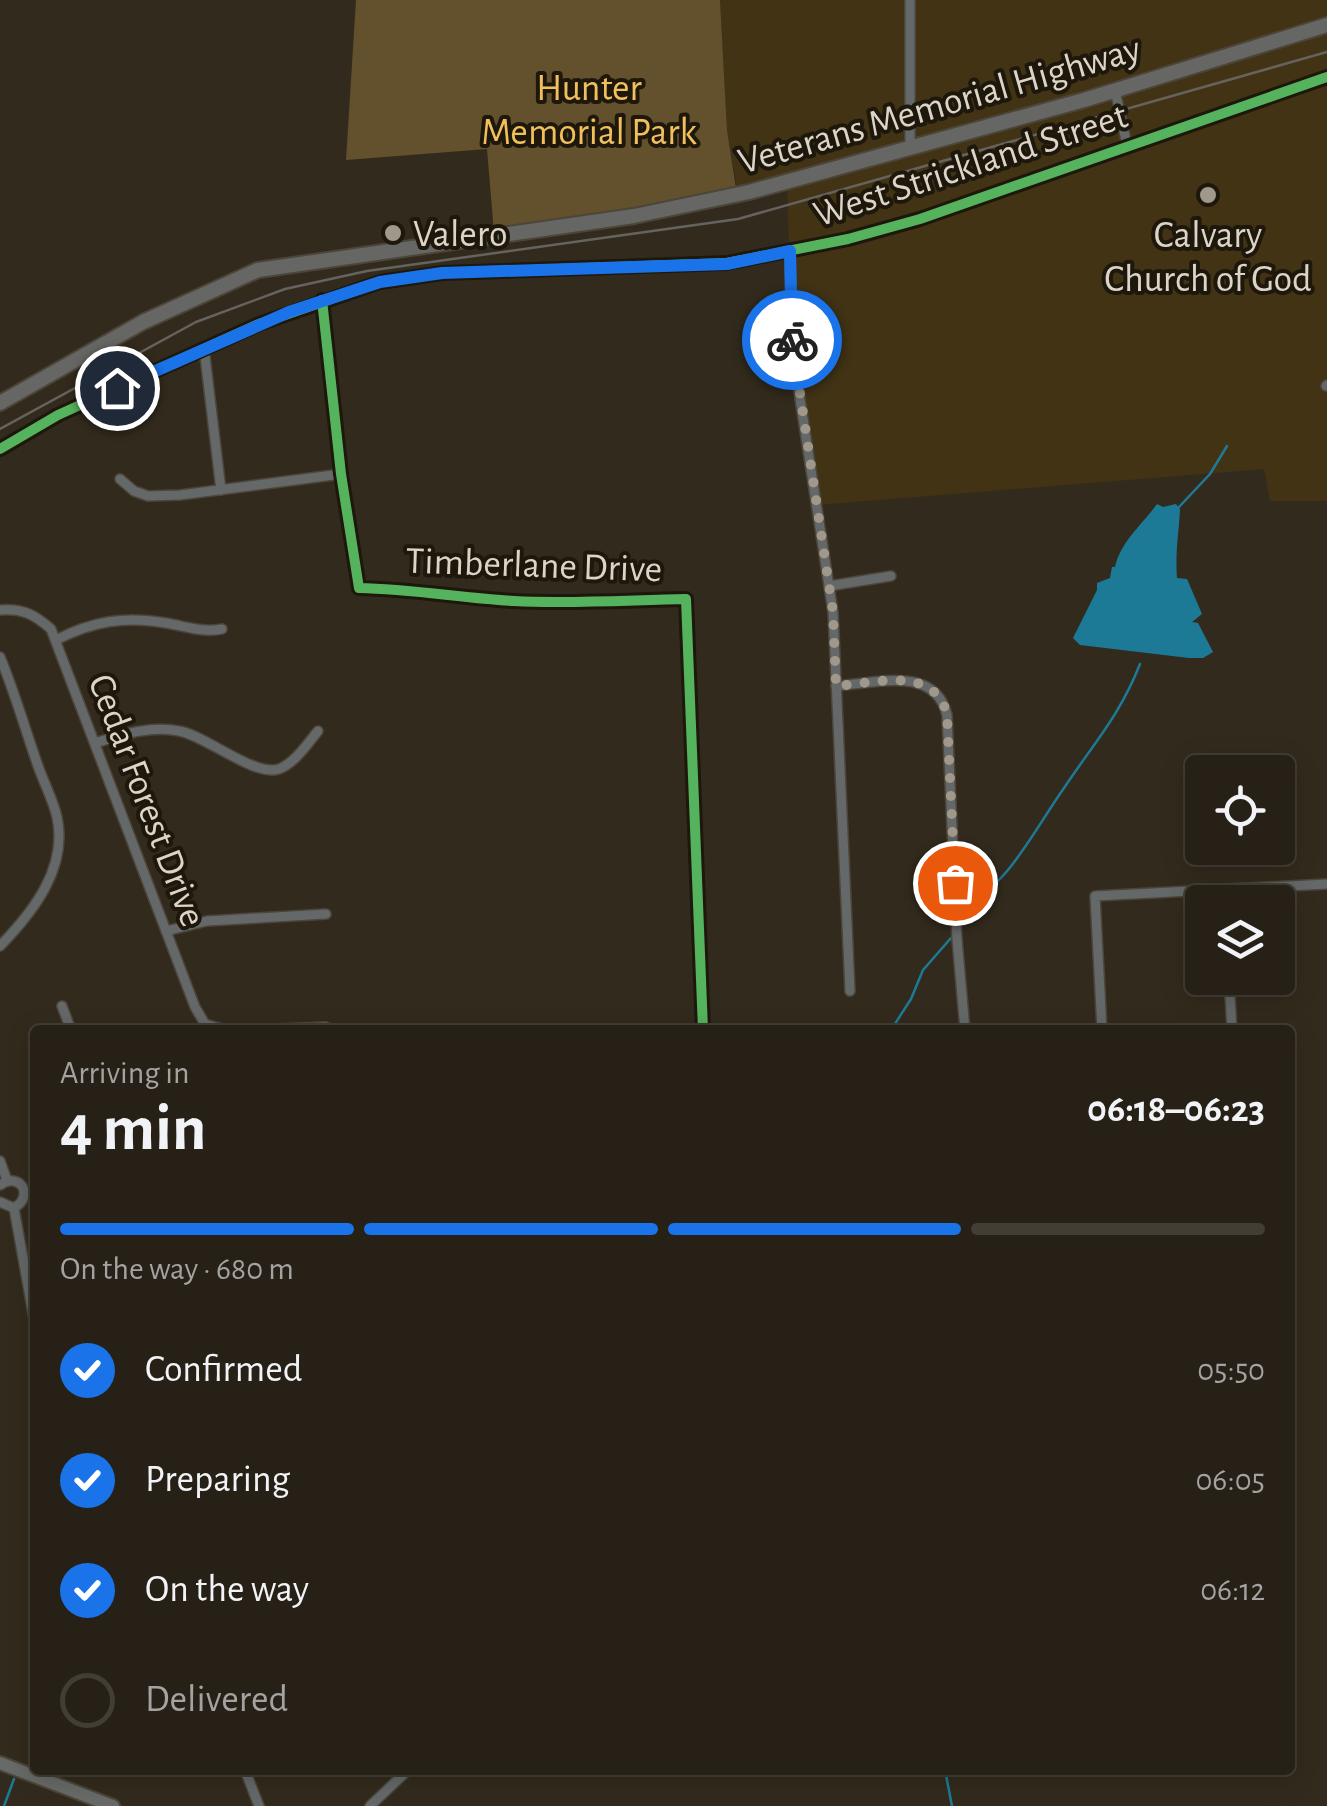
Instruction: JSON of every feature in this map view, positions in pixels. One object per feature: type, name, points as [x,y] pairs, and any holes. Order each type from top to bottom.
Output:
[{"type":"main road","name":"Veterans Memorial Highway","points":[[0,403],[144,322],[258,270],[634,216],[750,192],[1115,90],[1327,25]]},
{"type":"street","points":[[910,0],[910,149]]},
{"type":"street","name":"West Strickland Street","points":[[0,449],[58,416],[204,348],[322,300],[380,282],[442,273],[727,264],[848,239],[920,219],[1327,77]]},
{"type":"street","points":[[1115,90],[1126,145]]},
{"type":"street","points":[[790,251],[792,347],[829,586],[850,991]]},
{"type":"street","name":"Timberlane Drive","points":[[322,300],[341,474],[359,588],[552,602],[686,599],[704,1025]]},
{"type":"street","points":[[204,348],[221,490]]},
{"type":"street","points":[[120,479],[148,496],[341,474]]},
{"type":"street","points":[[829,586],[891,576]]},
{"type":"street","name":"Cedar Forest Drive","points":[[0,610],[34,614],[52,629],[195,1007],[208,1025]]},
{"type":"street","points":[[56,640],[85,625],[122,620],[162,622],[209,632],[222,629]]},
{"type":"street","points":[[0,657],[57,818],[58,845],[52,874],[34,908],[0,946]]},
{"type":"street","points":[[836,686],[916,680],[931,686],[944,700],[964,1025]]},
{"type":"street","points":[[94,743],[134,731],[175,730],[199,736],[262,770],[280,768],[295,758],[318,731]]},
{"type":"street","points":[[1295,888],[1327,884]]},
{"type":"street","points":[[1102,1025],[1095,896],[1185,896]]},
{"type":"street","points":[[166,931],[207,922],[326,914]]},
{"type":"street","points":[[1231,995],[1232,1025]]},
{"type":"street","points":[[62,1006],[70,1025]]},
{"type":"street","points":[[0,1161],[4,1182],[16,1180],[30,1188],[22,1203],[14,1208]]},
{"type":"street","points":[[0,1202],[14,1208]]},
{"type":"street","points":[[14,1208],[30,1296]]},
{"type":"street","points":[[0,1762],[30,1774]]},
{"type":"street","points":[[33,1775],[113,1806]]},
{"type":"street","points":[[247,1775],[259,1806]]},
{"type":"street","points":[[370,1806],[403,1775]]},
{"type":"shaded area","points":[[720,0],[1327,0],[1327,501],[1270,501],[1264,469],[817,505],[792,347],[787,183],[738,194],[727,130]]},
{"type":"green space","name":"Hunter Memorial Park","points":[[356,0],[720,0],[727,130],[737,195],[494,233],[487,149],[346,160]]},
{"type":"water","points":[[1157,504],[1176,504],[1180,509],[1177,578],[1187,579],[1202,614],[1192,622],[1198,623],[1213,652],[1203,658],[1080,645],[1073,638],[1097,583],[1110,578],[1127,541]]},
{"type":"waterway","points":[[1179,507],[1210,474],[1227,446]]},
{"type":"waterway","points":[[962,921],[1023,850],[1115,714],[1140,664]]},
{"type":"waterway","points":[[894,1025],[923,970],[951,938]]},
{"type":"waterway","points":[[946,1775],[952,1806]]},
{"type":"waterway","points":[[4,1806],[14,1779]]},
{"type":"railway","points":[[0,429],[196,322],[285,289],[367,271],[738,219],[1327,52]]},
{"type":"cycle path","points":[[0,449],[58,415],[259,324],[380,282],[443,273],[727,263],[848,239],[920,219],[1327,77]]},
{"type":"cycle path","points":[[322,300],[341,474],[359,588],[535,602],[686,599],[703,1025]]},
{"type":"way so far","points":[[792,340],[833,612],[836,686],[916,680],[931,686],[944,700],[955,883]]},
{"type":"place","name":"Calvary Church of God","points":[[1208,195]]},
{"type":"place","name":"Valero","points":[[393,233]]},
{"type":"route","points":[[117,388],[289,312],[380,282],[442,273],[727,264],[790,251],[792,340]]}]
